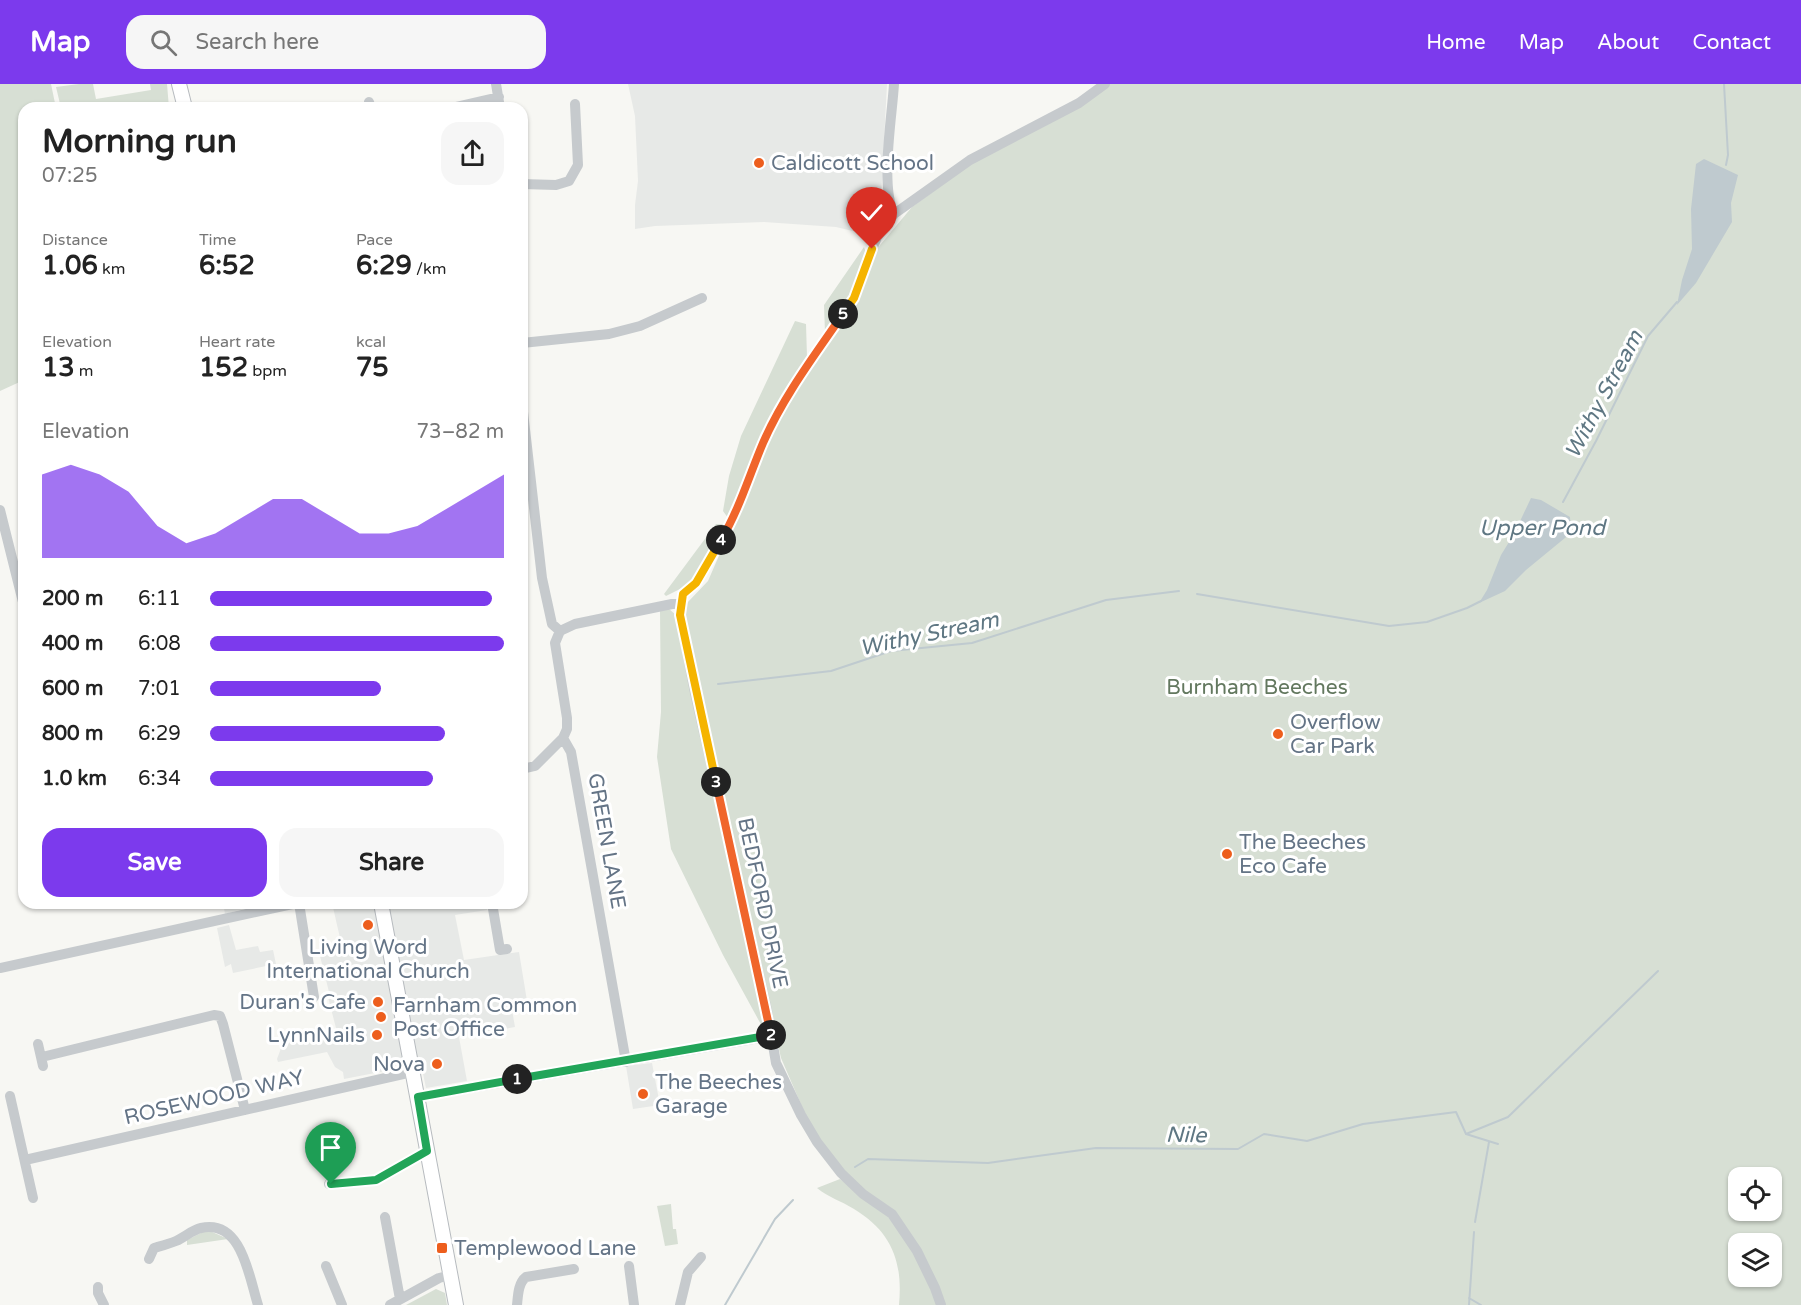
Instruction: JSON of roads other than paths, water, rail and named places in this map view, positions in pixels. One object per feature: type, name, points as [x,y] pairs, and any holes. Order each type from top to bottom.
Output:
[{"type":"main road","points":[[179,84],[184,102]]},
{"type":"main road","points":[[382,909],[456,1305]]},
{"type":"street","points":[[496,84],[499,102]]},
{"type":"street","points":[[894,84],[888,166],[888,203],[894,214]]},
{"type":"street","points":[[528,456],[542,578],[552,624],[560,631],[575,624],[681,604],[683,594],[696,583],[733,519],[763,442],[786,399],[854,298],[877,237],[894,214],[970,160],[1079,103],[1105,84]]},
{"type":"street","points":[[528,184],[556,185],[568,181],[579,165],[575,104]]},
{"type":"street","points":[[528,342],[609,334],[640,326],[702,298]]},
{"type":"street","points":[[0,510],[18,582]]},
{"type":"street","name":"BEDFORD DRIVE","points":[[681,604],[680,615],[695,693],[776,1063],[801,1115],[818,1142],[842,1173],[863,1194],[892,1214],[917,1251],[941,1305]]},
{"type":"street","name":"GREEN LANE","points":[[560,631],[555,643],[567,718],[567,729],[563,738],[571,752],[626,1062]]},
{"type":"street","points":[[528,768],[535,766],[563,738]]},
{"type":"street","points":[[0,968],[270,909]]},
{"type":"street","points":[[299,909],[314,997]]},
{"type":"street","points":[[493,909],[499,951]]},
{"type":"street","points":[[38,1044],[42,1062],[214,1014],[219,1016],[223,1023],[245,1110]]},
{"type":"street","points":[[418,1097],[771,1036]]},
{"type":"street","name":"ROSEWOOD WAY","points":[[25,1160],[412,1072]]},
{"type":"street","points":[[10,1096],[17,1108],[33,1198]]},
{"type":"street","points":[[329,1185],[376,1180],[427,1151]]},
{"type":"street","points":[[385,1217],[395,1302],[439,1278],[451,1275]]},
{"type":"street","points":[[149,1250],[177,1240],[200,1228],[215,1226],[226,1231],[238,1243],[258,1305]]},
{"type":"street","points":[[680,1305],[688,1272],[701,1257]]},
{"type":"street","points":[[326,1266],[342,1305]]},
{"type":"street","points":[[629,1266],[634,1305]]},
{"type":"street","points":[[517,1305],[520,1286],[526,1277],[574,1269]]},
{"type":"street","points":[[98,1287],[98,1293],[104,1305]]},
{"type":"water","points":[[1704,159],[1738,175],[1731,203],[1732,222],[1696,283],[1677,305],[1692,249],[1691,209],[1696,164]]},
{"type":"water","name":"Upper Pond","points":[[1531,498],[1541,500],[1570,517],[1571,533],[1526,570],[1505,591],[1479,603],[1487,590],[1501,555]]},
{"type":"waterway","name":"Withy Stream","points":[[1724,84],[1728,155],[1726,165]]},
{"type":"waterway","name":"Withy Stream","points":[[1563,502],[1648,336],[1677,302]]},
{"type":"waterway","name":"Withy Stream","points":[[718,684],[831,671],[891,651],[972,643],[1106,600],[1179,591]]},
{"type":"waterway","name":"Withy Stream","points":[[1197,594],[1389,626],[1427,622],[1481,601]]},
{"type":"waterway","points":[[1466,1134],[1508,1117],[1658,971]]},
{"type":"waterway","name":"Nile","points":[[855,1167],[868,1159],[988,1163],[1096,1148],[1238,1149],[1264,1134],[1307,1141],[1363,1124],[1456,1112],[1466,1134],[1498,1144]]},
{"type":"waterway","points":[[1475,1222],[1489,1142]]},
{"type":"waterway","points":[[725,1305],[775,1219],[793,1200]]},
{"type":"waterway","points":[[1469,1305],[1474,1232]]},
{"type":"waterway","points":[[1469,1298],[1481,1305]]},
{"type":"place","name":"Caldicott School","points":[[759,163]]},
{"type":"place","name":"Overflow Car Park","points":[[1278,734]]},
{"type":"place","name":"The Beeches Eco Cafe","points":[[1227,854]]},
{"type":"place","name":"Living Word International Church","points":[[368,925]]},
{"type":"place","name":"Duran's Cafe","points":[[378,1002]]},
{"type":"place","name":"Farnham Common Post Office","points":[[381,1017]]},
{"type":"place","name":"LynnNails","points":[[377,1035]]},
{"type":"place","name":"Nova","points":[[437,1064]]},
{"type":"place","name":"The Beeches Garage","points":[[643,1094]]},
{"type":"place","name":"Templewood Lane","points":[[442,1248]]},
{"type":"park label","name":"Burnham Beeches","points":[[1257,687]]}]
